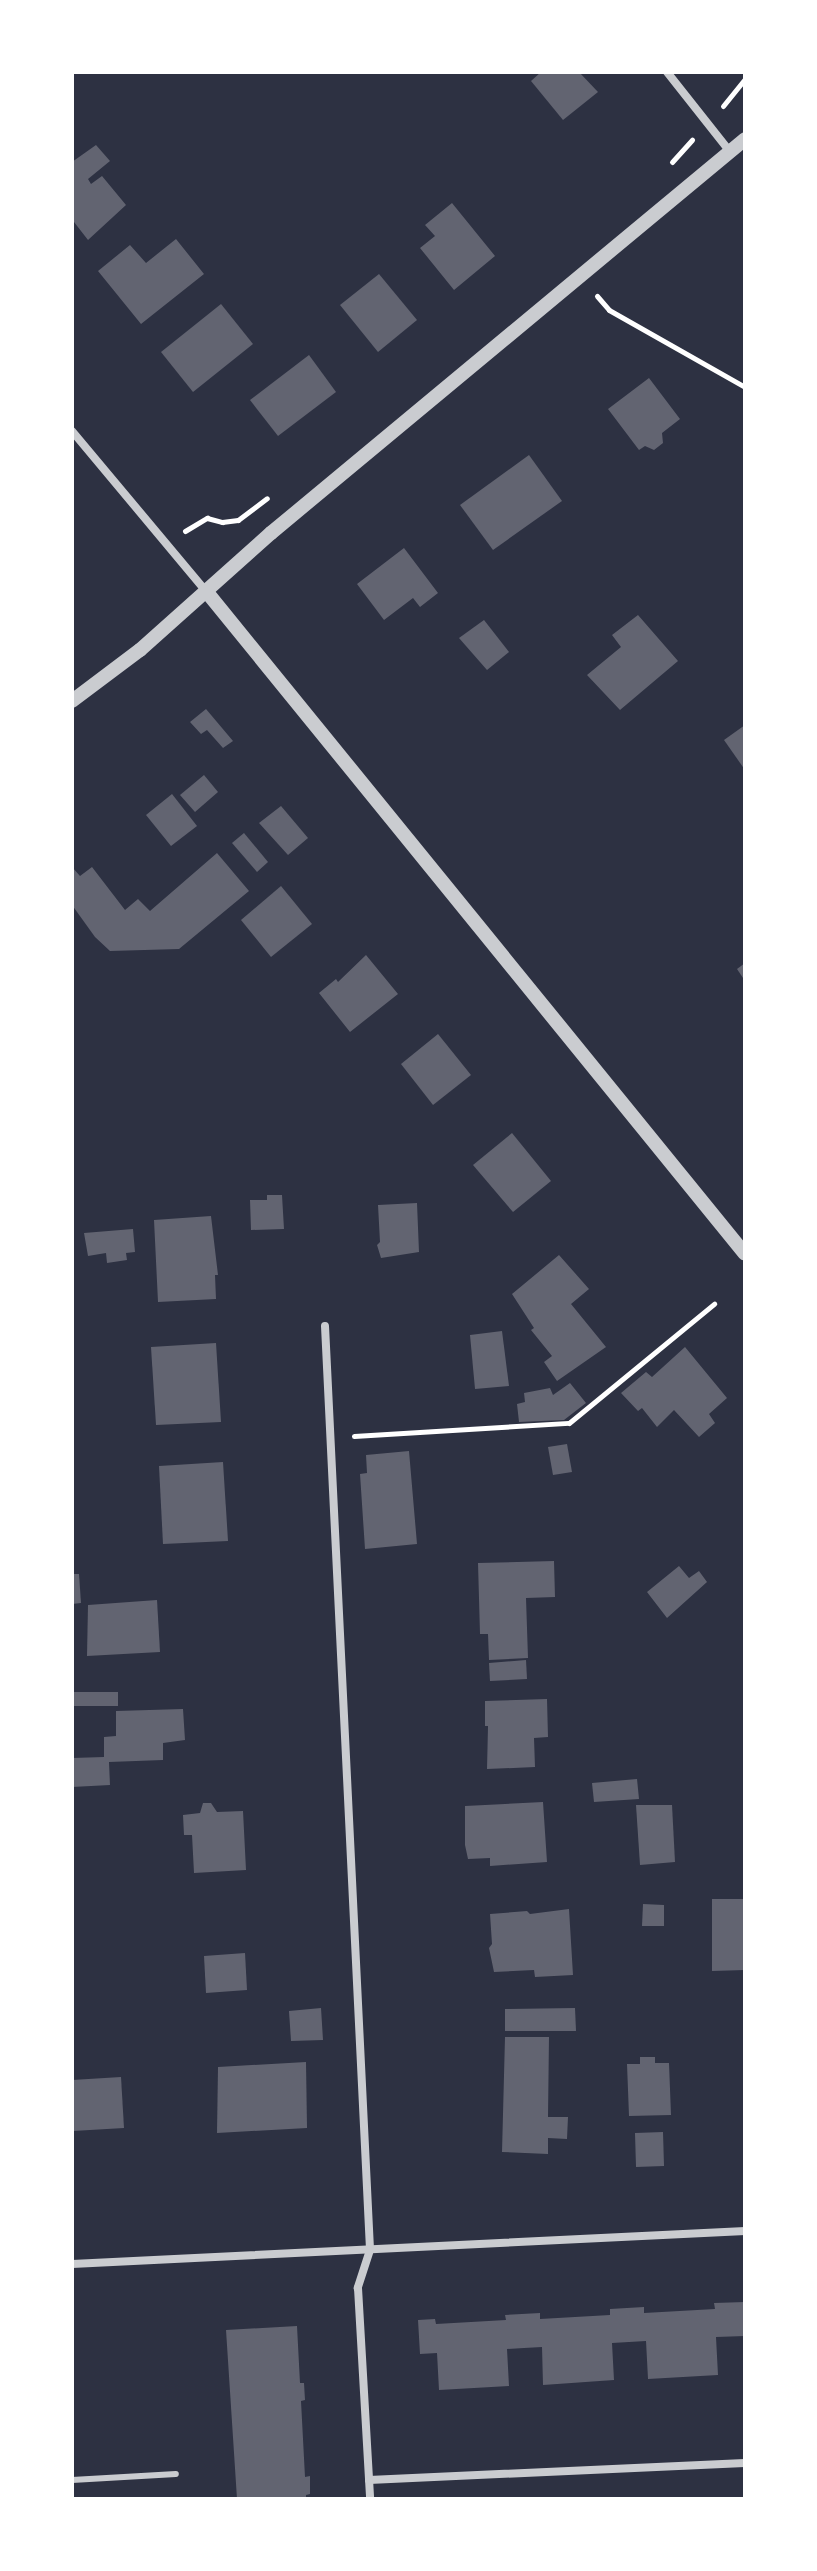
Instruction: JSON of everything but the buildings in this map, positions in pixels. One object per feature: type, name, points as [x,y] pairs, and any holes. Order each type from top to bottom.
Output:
[{"type":"street","points":[[667,72],[732,153]]},
{"type":"street","points":[[72,701],[140,650],[206,591],[745,139]]},
{"type":"street","points":[[72,431],[206,591],[745,1254]]},
{"type":"street","points":[[325,1326],[370,2250],[358,2288],[370,2499]]},
{"type":"street","points":[[72,2264],[745,2231]]},
{"type":"street","points":[[369,2480],[745,2463]]},
{"type":"lane","points":[[72,2480],[176,2474]]},
{"type":"path","points":[[666,168],[745,79]]},
{"type":"path","points":[[580,278],[609,310],[745,387]]},
{"type":"path","points":[[165,543],[207,518],[222,522],[238,520],[275,491]]},
{"type":"path","points":[[329,1438],[569,1423],[714,1304]]}]
